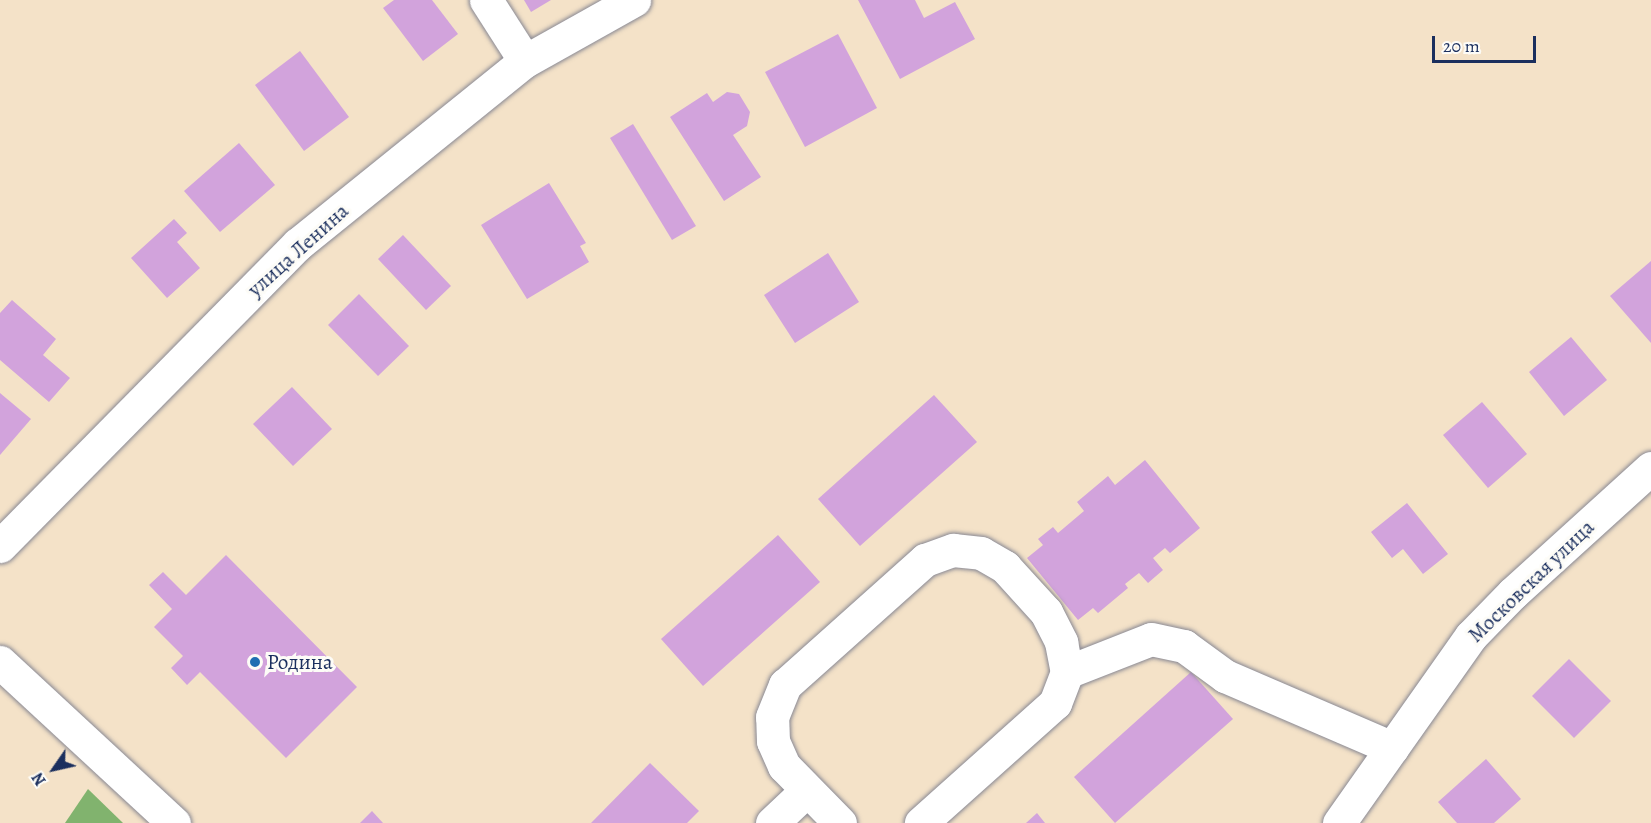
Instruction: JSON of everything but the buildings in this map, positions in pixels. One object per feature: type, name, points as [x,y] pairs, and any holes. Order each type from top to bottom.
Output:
[{"type":"street","points":[[486,0],[525,61]]},
{"type":"street","name":"улица Ленина","points":[[0,546],[298,244],[525,61],[634,0]]},
{"type":"street","name":"Московская улица","points":[[1339,823],[1471,636],[1513,593],[1651,468]]},
{"type":"street","points":[[840,823],[784,766],[774,741],[772,717],[785,685],[925,560],[962,551],[981,553],[1005,567],[1046,612],[1061,642],[1067,672],[1055,703],[921,823]]},
{"type":"street","points":[[1067,672],[1151,639],[1184,646],[1225,676],[1392,748]]},
{"type":"street","points":[[0,663],[174,823]]},
{"type":"street","points":[[772,823],[806,790]]},
{"type":"green space","points":[[88,789],[123,823],[65,823]]},
{"type":"place","name":"Родина","points":[[255,662]]}]
